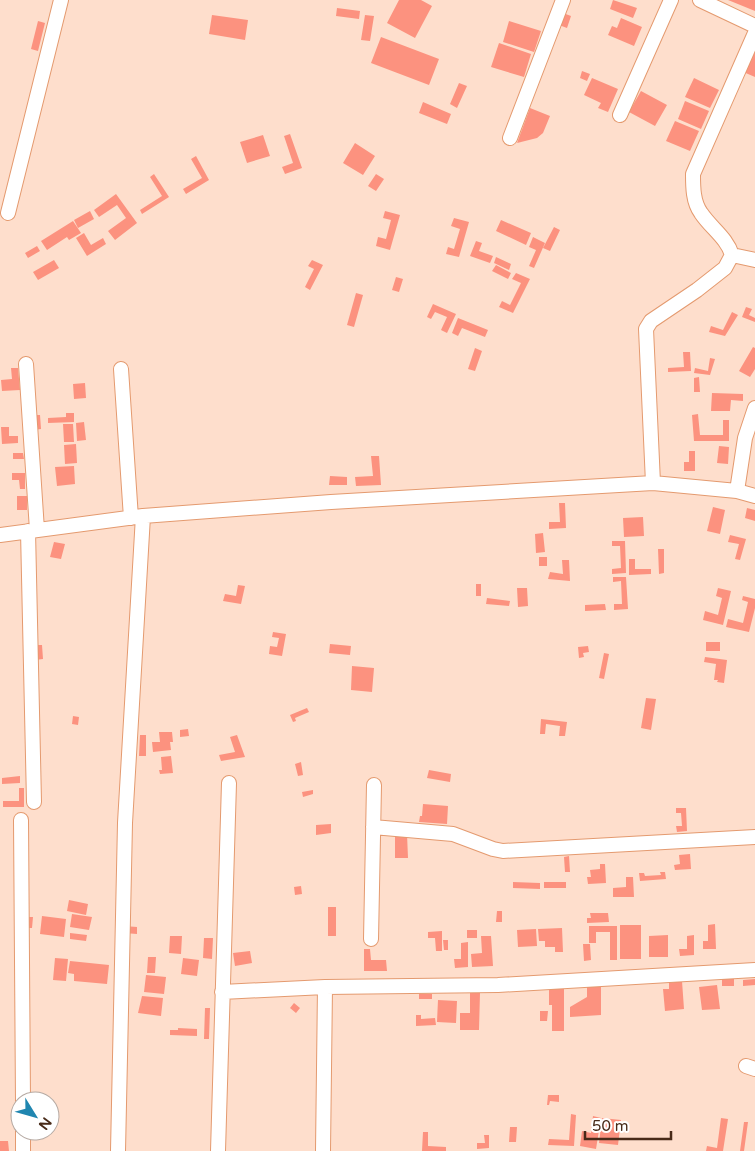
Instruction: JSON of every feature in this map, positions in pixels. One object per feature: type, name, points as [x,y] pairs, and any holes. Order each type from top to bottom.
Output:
[{"type":"street","points":[[8,213],[61,0]]},
{"type":"street","points":[[510,138],[563,0]]},
{"type":"street","points":[[620,115],[671,0]]},
{"type":"street","points":[[700,0],[755,26]]},
{"type":"street","points":[[653,484],[646,329],[651,322],[725,268],[732,255],[729,246],[700,212],[693,193],[693,174],[755,33]]},
{"type":"street","points":[[732,255],[754,257]]},
{"type":"street","points":[[26,364],[32,531],[34,802]]},
{"type":"street","points":[[118,1151],[125,823],[137,517],[121,369]]},
{"type":"street","points":[[737,491],[745,438],[755,408]]},
{"type":"street","points":[[0,535],[137,517],[321,503],[653,484],[737,491],[755,496]]},
{"type":"street","points":[[218,1151],[229,784]]},
{"type":"street","points":[[371,939],[374,784]]},
{"type":"street","points":[[21,820],[22,1091]]},
{"type":"street","points":[[373,827],[453,834],[503,851],[755,837]]},
{"type":"street","points":[[222,992],[325,986],[498,984],[755,970]]},
{"type":"street","points":[[323,1151],[325,986]]},
{"type":"building","points":[[399,0],[421,0],[432,6],[415,38],[387,23]]},
{"type":"building","points":[[613,0],[637,8],[633,18],[610,9]]},
{"type":"building","points":[[728,0],[755,0],[755,11]]},
{"type":"building","points":[[337,8],[360,11],[359,19],[336,16]]},
{"type":"building","points":[[563,13],[571,16],[567,28],[559,25]]},
{"type":"building","points":[[212,15],[248,20],[245,40],[209,34]]},
{"type":"building","points":[[365,15],[374,16],[370,41],[361,40]]},
{"type":"building","points":[[621,18],[642,27],[634,46],[608,35],[612,26],[617,28]]},
{"type":"building","points":[[38,21],[45,23],[38,51],[31,49]]},
{"type":"building","points":[[509,21],[541,31],[534,52],[503,42]]},
{"type":"building","points":[[381,37],[439,59],[429,85],[371,63]]},
{"type":"building","points":[[755,38],[755,77],[741,71]]},
{"type":"building","points":[[499,43],[531,54],[524,77],[491,67]]},
{"type":"building","points":[[582,71],[590,74],[587,81],[580,78]]},
{"type":"building","points":[[592,78],[618,89],[608,112],[598,108],[601,103],[584,95]]},
{"type":"building","points":[[694,78],[719,90],[710,108],[685,97]]},
{"type":"building","points":[[459,83],[467,86],[457,108],[450,104]]},
{"type":"building","points":[[641,91],[667,105],[655,126],[629,112]]},
{"type":"building","points":[[685,101],[709,111],[701,129],[678,119]]},
{"type":"building","points":[[423,102],[451,114],[447,124],[419,113]]},
{"type":"building","points":[[530,108],[550,116],[543,133],[537,138],[517,143]]},
{"type":"building","points":[[675,121],[699,131],[690,151],[666,141]]},
{"type":"building","points":[[290,134],[302,168],[285,174],[282,167],[293,163],[284,136]]},
{"type":"building","points":[[263,135],[270,156],[247,163],[240,142]]},
{"type":"building","points":[[355,143],[375,156],[363,175],[343,163]]},
{"type":"building","points":[[196,156],[209,180],[186,194],[183,189],[202,178],[191,159]]},
{"type":"building","points":[[154,174],[169,197],[142,214],[140,210],[162,196],[150,177]]},
{"type":"building","points":[[376,174],[384,179],[376,191],[368,186]]},
{"type":"building","points":[[116,194],[137,223],[115,240],[108,231],[126,218],[117,205],[99,217],[94,210]]},
{"type":"building","points":[[90,211],[94,219],[78,228],[74,220]]},
{"type":"building","points":[[385,211],[400,215],[390,250],[376,246],[378,237],[386,239],[391,220],[383,218]]},
{"type":"building","points":[[454,218],[469,222],[459,257],[446,254],[448,247],[454,249],[460,229],[451,226]]},
{"type":"building","points":[[501,220],[531,233],[526,245],[496,231]]},
{"type":"building","points":[[73,221],[81,233],[69,240],[67,237],[47,250],[41,241]]},
{"type":"building","points":[[554,227],[560,230],[550,251],[543,248]]},
{"type":"building","points":[[84,233],[91,245],[103,238],[106,244],[87,256],[76,238]]},
{"type":"building","points":[[533,237],[545,243],[534,268],[529,266],[536,250],[529,247]]},
{"type":"building","points":[[476,241],[482,243],[479,251],[493,256],[490,263],[470,256]]},
{"type":"building","points":[[37,246],[40,251],[28,258],[25,253]]},
{"type":"building","points":[[496,257],[511,264],[509,270],[494,263]]},
{"type":"building","points":[[54,260],[59,268],[38,280],[33,272]]},
{"type":"building","points":[[312,260],[323,265],[310,290],[305,287],[314,269],[308,266]]},
{"type":"building","points":[[496,265],[511,273],[508,279],[492,271]]},
{"type":"building","points":[[516,273],[530,279],[513,313],[499,307],[502,301],[510,305],[521,283],[512,279]]},
{"type":"building","points":[[396,277],[403,279],[399,292],[392,290]]},
{"type":"building","points":[[356,293],[363,295],[354,327],[347,325]]},
{"type":"building","points":[[433,304],[456,314],[447,333],[441,330],[447,317],[435,312],[431,319],[427,317]]},
{"type":"building","points":[[746,307],[752,309],[749,315],[755,318],[755,322],[742,317]]},
{"type":"building","points":[[732,312],[738,315],[725,336],[709,332],[711,326],[723,330]]},
{"type":"building","points":[[458,318],[488,330],[485,337],[462,328],[458,336],[452,333]]},
{"type":"building","points":[[753,347],[755,348],[755,369],[750,377],[739,371]]},
{"type":"building","points":[[475,348],[482,351],[475,371],[468,369]]},
{"type":"building","points":[[683,352],[690,352],[691,371],[668,372],[668,368],[684,367]]},
{"type":"building","points":[[710,358],[715,359],[710,375],[694,373],[695,368],[708,371]]},
{"type":"building","points":[[11,368],[18,368],[20,390],[2,391],[1,380],[12,379]]},
{"type":"building","points":[[699,377],[700,392],[694,392],[694,378]]},
{"type":"building","points":[[85,383],[86,398],[74,399],[73,384]]},
{"type":"building","points":[[712,393],[743,394],[743,401],[731,400],[730,411],[711,411]]},
{"type":"building","points":[[66,413],[74,413],[74,422],[48,423],[48,418],[66,417]]},
{"type":"building","points":[[698,414],[700,435],[723,435],[723,420],[729,420],[729,441],[694,441],[692,415]]},
{"type":"building","points":[[33,415],[40,415],[41,429],[34,430]]},
{"type":"building","points":[[84,422],[86,440],[77,441],[76,423]]},
{"type":"building","points":[[63,424],[73,424],[74,442],[64,442]]},
{"type":"building","points":[[1,427],[9,427],[9,436],[18,436],[18,443],[2,444]]},
{"type":"building","points":[[76,444],[77,463],[65,464],[64,445]]},
{"type":"building","points":[[719,446],[729,447],[728,464],[717,463]]},
{"type":"building","points":[[689,451],[695,451],[695,471],[684,471],[684,462],[689,462]]},
{"type":"building","points":[[13,453],[23,453],[24,459],[13,459]]},
{"type":"building","points":[[371,456],[379,456],[381,485],[356,486],[355,477],[373,476]]},
{"type":"building","points":[[74,466],[75,484],[57,486],[55,467]]},
{"type":"building","points":[[12,473],[25,473],[25,489],[20,489],[19,480],[12,480]]},
{"type":"building","points":[[330,476],[347,477],[347,485],[329,485]]},
{"type":"building","points":[[17,496],[27,496],[27,510],[17,510]]},
{"type":"building","points":[[559,503],[565,503],[566,528],[549,529],[549,522],[560,522]]},
{"type":"building","points":[[713,507],[725,510],[720,534],[707,531]]},
{"type":"building","points":[[747,508],[755,510],[755,521],[745,518]]},
{"type":"building","points":[[643,517],[644,536],[624,537],[623,518]]},
{"type":"building","points":[[543,533],[545,552],[536,553],[535,534]]},
{"type":"building","points":[[730,535],[746,539],[740,560],[735,559],[739,544],[728,542]]},
{"type":"building","points":[[612,541],[625,541],[626,573],[612,574],[612,569],[621,568],[620,546],[612,546]]},
{"type":"building","points":[[54,542],[65,544],[61,559],[50,557]]},
{"type":"building","points":[[658,549],[664,549],[664,573],[659,574]]},
{"type":"building","points":[[539,557],[547,557],[547,566],[539,566]]},
{"type":"building","points":[[629,559],[635,559],[635,569],[651,569],[651,574],[629,575]]},
{"type":"building","points":[[562,560],[569,560],[570,581],[548,579],[550,572],[563,574]]},
{"type":"building","points":[[613,577],[626,577],[628,609],[614,610],[614,604],[622,604],[621,581],[613,582]]},
{"type":"building","points":[[476,584],[481,584],[481,596],[476,596]]},
{"type":"building","points":[[238,585],[245,586],[241,604],[223,601],[225,594],[236,596]]},
{"type":"building","points":[[517,588],[527,588],[528,606],[518,607]]},
{"type":"building","points":[[718,588],[731,591],[723,625],[703,620],[705,611],[718,615],[722,598],[716,596]]},
{"type":"building","points":[[743,596],[755,599],[755,608],[749,632],[726,627],[728,619],[743,623],[748,602],[742,600]]},
{"type":"building","points":[[487,598],[510,601],[509,606],[486,604]]},
{"type":"building","points":[[605,604],[606,610],[585,611],[585,605]]},
{"type":"building","points":[[273,632],[286,634],[282,656],[269,654],[270,646],[277,647],[279,638],[272,637]]},
{"type":"building","points":[[706,642],[720,642],[720,651],[706,651]]},
{"type":"building","points":[[330,644],[351,646],[350,655],[329,653]]},
{"type":"building","points":[[34,645],[42,645],[43,659],[35,660]]},
{"type":"building","points":[[588,646],[589,652],[583,653],[584,657],[579,658],[578,647]]},
{"type":"building","points":[[604,653],[609,654],[604,679],[599,678]]},
{"type":"building","points":[[705,657],[727,660],[724,683],[714,680],[716,664],[704,662]]},
{"type":"building","points":[[352,666],[374,668],[372,692],[351,690]]},
{"type":"building","points":[[646,698],[656,699],[651,730],[641,728]]},
{"type":"building","points":[[307,708],[309,712],[295,718],[296,721],[293,722],[290,715]]},
{"type":"building","points":[[73,716],[79,717],[78,725],[72,724]]},
{"type":"building","points":[[541,719],[567,722],[565,736],[559,736],[560,726],[546,724],[545,734],[540,734]]},
{"type":"building","points":[[188,729],[189,736],[180,737],[180,730]]},
{"type":"building","points":[[159,732],[172,732],[173,742],[170,742],[171,750],[153,752],[152,742],[160,742]]},
{"type":"building","points":[[140,735],[146,735],[146,756],[139,756]]},
{"type":"building","points":[[237,735],[245,757],[221,761],[219,755],[235,752],[230,737]]},
{"type":"building","points":[[171,756],[173,773],[160,774],[159,770],[162,770],[161,757]]},
{"type":"building","points":[[301,762],[303,775],[298,776],[295,764]]},
{"type":"building","points":[[429,770],[451,774],[450,782],[427,778]]},
{"type":"building","points":[[20,776],[20,783],[2,784],[2,778]]},
{"type":"building","points":[[19,788],[24,788],[24,807],[3,807],[3,801],[19,801]]},
{"type":"building","points":[[313,790],[313,794],[303,797],[302,792]]},
{"type":"building","points":[[423,804],[448,806],[447,824],[419,822],[420,816],[422,816]]},
{"type":"building","points":[[676,808],[686,808],[687,831],[677,832],[676,826],[682,826],[681,813],[676,813]]},
{"type":"building","points":[[331,824],[331,833],[316,835],[316,825]]},
{"type":"building","points":[[395,834],[407,834],[408,858],[395,858]]},
{"type":"building","points":[[690,854],[691,869],[675,870],[674,865],[680,864],[679,855]]},
{"type":"building","points":[[569,856],[570,872],[565,872],[564,857]]},
{"type":"building","points":[[600,864],[605,864],[606,883],[588,884],[587,877],[591,877],[590,870],[600,869]]},
{"type":"building","points":[[660,872],[665,872],[666,879],[640,881],[639,873],[644,873],[645,876],[661,875]]},
{"type":"building","points":[[626,877],[633,877],[634,897],[613,897],[613,888],[626,887]]},
{"type":"building","points":[[513,882],[540,883],[540,889],[513,888]]},
{"type":"building","points":[[544,882],[566,882],[566,888],[544,888]]},
{"type":"building","points":[[301,886],[302,894],[295,895],[294,887]]},
{"type":"building","points":[[69,900],[88,904],[86,915],[67,911]]},
{"type":"building","points":[[328,907],[336,907],[336,936],[328,936]]},
{"type":"building","points":[[497,911],[502,911],[502,922],[496,922]]},
{"type":"building","points":[[590,913],[608,913],[609,922],[587,923],[587,918],[591,918]]},
{"type":"building","points":[[72,914],[92,917],[89,930],[70,927]]},
{"type":"building","points":[[42,916],[66,919],[64,937],[40,934]]},
{"type":"building","points":[[27,917],[33,917],[32,928],[27,928]]},
{"type":"building","points":[[715,924],[716,949],[703,949],[703,941],[708,941],[708,925]]},
{"type":"building","points":[[620,925],[641,925],[641,959],[620,959]]},
{"type":"building","points":[[124,926],[137,927],[137,934],[124,933]]},
{"type":"building","points":[[589,926],[617,926],[617,960],[610,960],[610,932],[596,932],[596,943],[589,943]]},
{"type":"building","points":[[562,928],[563,952],[555,952],[555,947],[545,947],[545,941],[539,941],[538,929]]},
{"type":"building","points":[[536,929],[537,946],[518,947],[517,930]]},
{"type":"building","points":[[467,930],[477,930],[477,938],[467,938]]},
{"type":"building","points":[[442,931],[442,951],[436,951],[435,938],[428,938],[428,932]]},
{"type":"building","points":[[70,933],[87,935],[86,941],[70,939]]},
{"type":"building","points":[[668,935],[668,957],[649,957],[649,936]]},
{"type":"building","points":[[694,935],[694,955],[680,956],[679,949],[687,949],[687,936]]},
{"type":"building","points":[[170,936],[182,936],[181,954],[169,953]]},
{"type":"building","points":[[481,936],[491,936],[493,966],[472,967],[471,954],[482,953]]},
{"type":"building","points":[[204,938],[213,938],[212,959],[203,958]]},
{"type":"building","points":[[443,940],[448,940],[448,950],[444,950]]},
{"type":"building","points":[[468,942],[468,967],[455,968],[454,959],[461,959],[461,943]]},
{"type":"building","points":[[583,944],[590,944],[591,960],[584,961]]},
{"type":"building","points":[[364,949],[370,949],[371,960],[386,960],[387,971],[364,971]]},
{"type":"building","points":[[250,951],[252,963],[235,966],[233,953]]},
{"type":"building","points":[[148,957],[156,957],[155,973],[147,973]]},
{"type":"building","points":[[55,958],[68,959],[66,981],[53,980]]},
{"type":"building","points":[[183,958],[199,960],[197,976],[181,974]]},
{"type":"building","points":[[70,961],[109,965],[107,984],[74,981],[74,974],[68,973]]},
{"type":"building","points":[[146,975],[166,977],[164,994],[144,992]]},
{"type":"building","points":[[722,979],[734,979],[734,986],[722,986]]},
{"type":"building","points":[[755,979],[755,985],[743,986],[743,980]]},
{"type":"building","points":[[682,981],[684,1009],[665,1011],[663,989],[669,989],[669,983]]},
{"type":"building","points":[[717,985],[720,1009],[702,1010],[699,987]]},
{"type":"building","points":[[587,986],[601,987],[601,1015],[570,1017],[570,1007],[587,997]]},
{"type":"building","points":[[549,988],[564,988],[564,1031],[552,1031],[552,1005],[549,1005]]},
{"type":"building","points":[[470,992],[480,993],[479,1030],[460,1030],[460,1013],[470,1013]]},
{"type":"building","points":[[419,994],[432,994],[432,999],[419,999]]},
{"type":"building","points":[[142,996],[163,998],[161,1016],[138,1013]]},
{"type":"building","points":[[438,1000],[457,1001],[456,1023],[437,1022]]},
{"type":"building","points":[[294,1003],[300,1008],[296,1013],[290,1008]]},
{"type":"building","points":[[205,1008],[210,1008],[209,1039],[204,1039]]},
{"type":"building","points":[[540,1011],[548,1011],[547,1021],[540,1021]]},
{"type":"building","points":[[416,1015],[421,1015],[421,1019],[435,1018],[436,1025],[416,1026]]},
{"type":"building","points":[[178,1028],[197,1029],[197,1036],[170,1035],[170,1030],[178,1030]]},
{"type":"building","points":[[548,1095],[559,1095],[559,1102],[550,1101],[549,1105],[547,1105]]},
{"type":"building","points":[[571,1114],[576,1115],[574,1146],[548,1145],[549,1139],[569,1140]]},
{"type":"building","points":[[593,1116],[601,1118],[596,1149],[580,1146],[582,1131],[591,1133]]},
{"type":"building","points":[[602,1118],[621,1120],[618,1145],[599,1143]]},
{"type":"building","points":[[721,1118],[728,1119],[723,1151],[706,1151],[707,1146],[717,1148]]},
{"type":"building","points":[[744,1122],[748,1122],[744,1151],[740,1151]]},
{"type":"building","points":[[510,1127],[517,1127],[516,1142],[509,1142]]},
{"type":"building","points":[[423,1132],[428,1132],[428,1146],[446,1147],[446,1151],[422,1151]]},
{"type":"building","points":[[484,1135],[489,1135],[489,1148],[477,1149],[477,1143],[485,1143]]},
{"type":"building","points":[[0,1141],[8,1141],[9,1151],[0,1151]]}]
